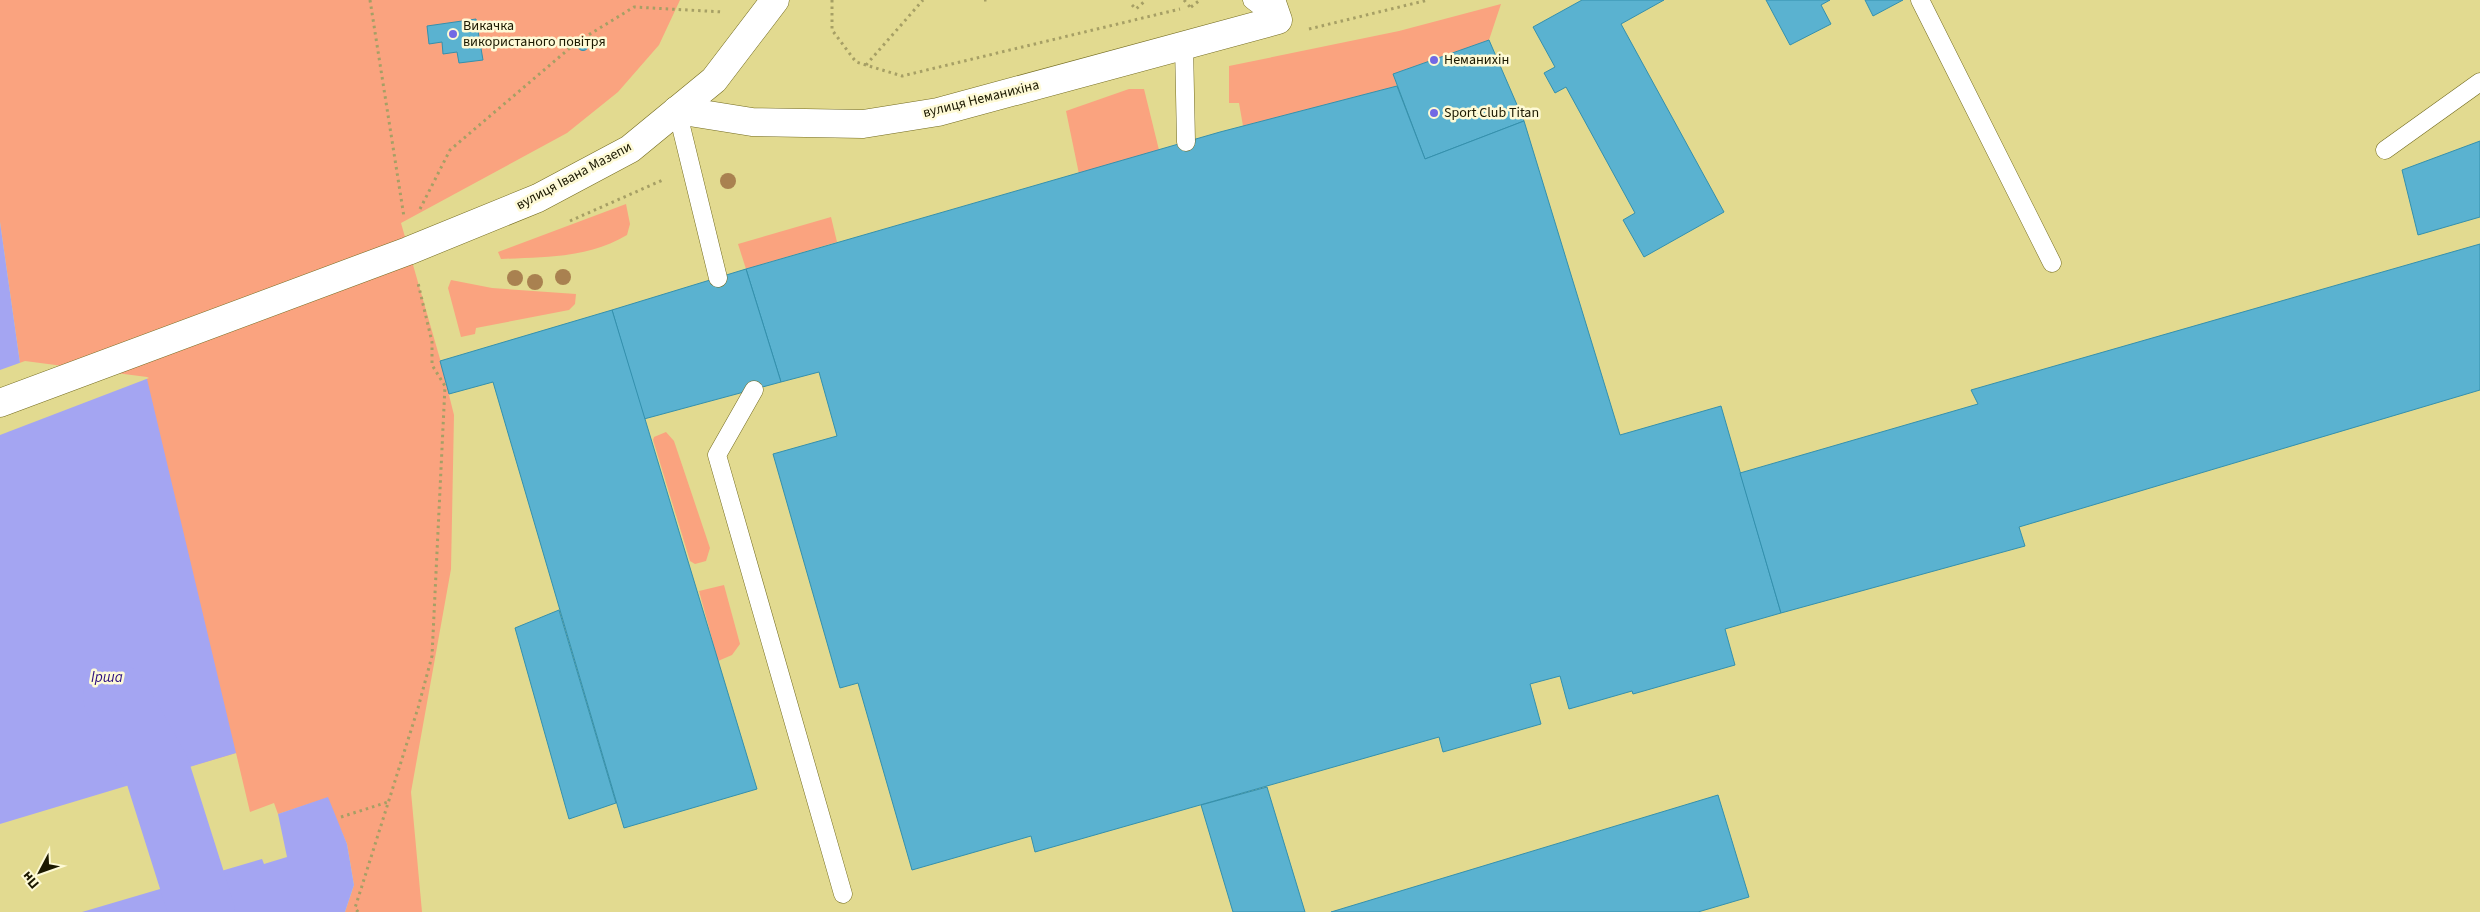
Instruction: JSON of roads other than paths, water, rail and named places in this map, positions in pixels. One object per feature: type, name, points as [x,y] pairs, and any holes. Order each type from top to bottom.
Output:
[{"type":"main road","name":"вулиця Івана Мазепи","points":[[0,403],[412,264],[630,149],[714,80],[775,0]]},
{"type":"main road","name":"вулиця Неманихіна","points":[[677,110],[752,122],[863,124],[938,112],[1184,45],[1274,10]]},
{"type":"lane","points":[[1252,0],[1274,10]]},
{"type":"lane","points":[[1920,0],[2052,263]]},
{"type":"lane","points":[[1184,45],[1186,142]]},
{"type":"lane","points":[[2385,150],[2480,82]]},
{"type":"lane","points":[[677,110],[718,278]]},
{"type":"lane","points":[[754,390],[717,455],[843,894]]},
{"type":"water","name":"Ірша","points":[[0,222],[20,363],[147,379],[236,753],[0,824]]},
{"type":"water","points":[[328,797],[347,844],[354,885],[345,912],[82,912],[262,859],[264,864],[287,857],[278,814]]},
{"type":"waterway","name":"Ірша","points":[[116,697],[157,770],[202,912]]},
{"type":"place","name":"Викачка використаного повітря","points":[[453,34]]},
{"type":"place","name":"Неманихін","points":[[1434,60]]},
{"type":"place","name":"Sport Club Titan","points":[[1434,113]]}]
